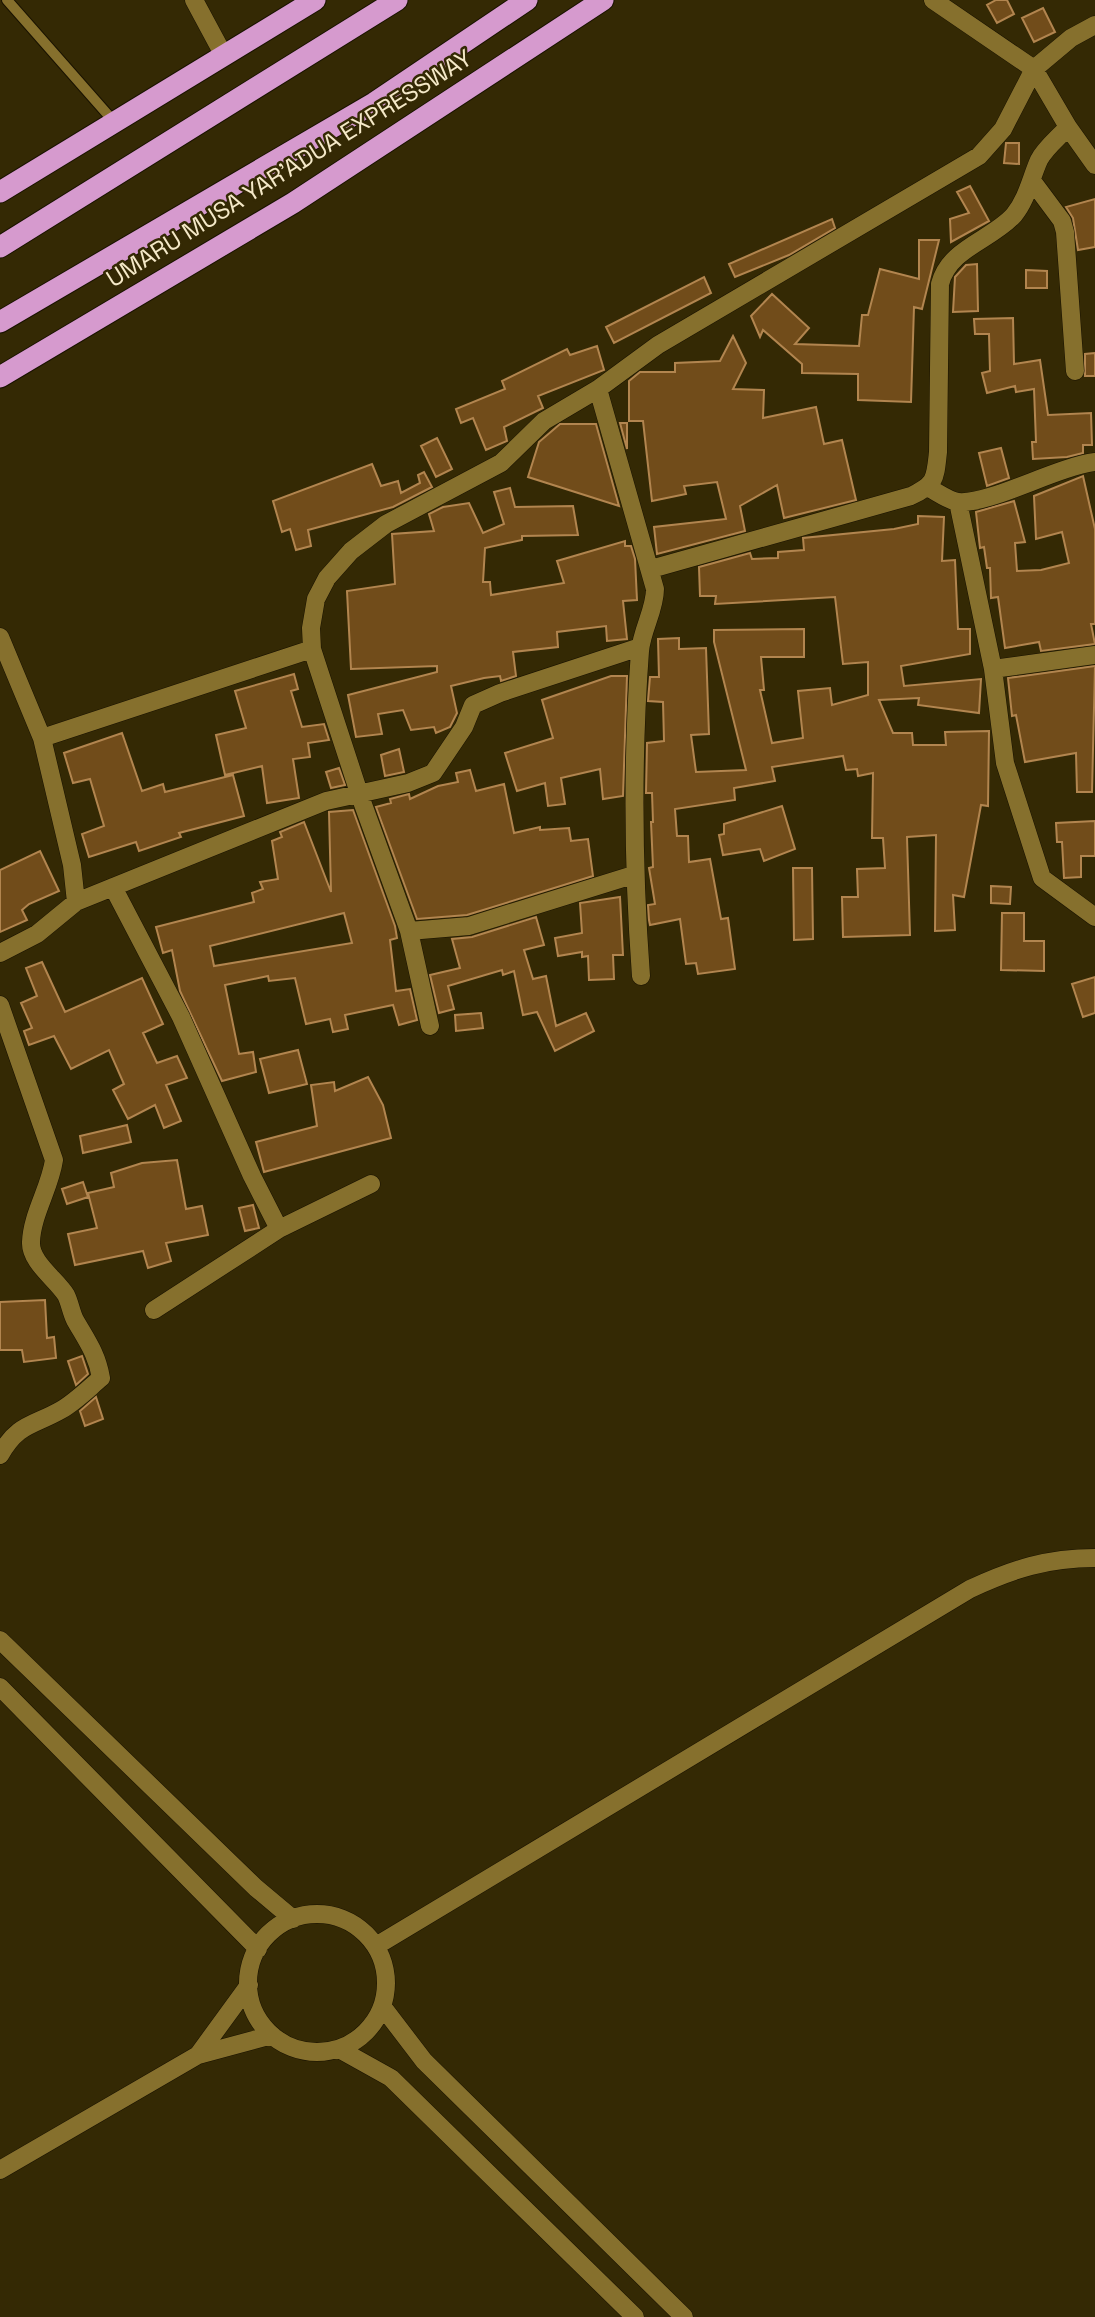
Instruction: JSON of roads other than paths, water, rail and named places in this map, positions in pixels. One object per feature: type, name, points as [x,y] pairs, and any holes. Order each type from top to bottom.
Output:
[{"type":"highway","points":[[0,192],[116,124],[223,54],[314,0]]},
{"type":"highway","points":[[0,247],[397,0]]},
{"type":"highway","name":"UMARU MUSA YAR'ADUA EXPRESSWAY","points":[[0,322],[374,103],[527,0]]},
{"type":"highway","name":"UMARU MUSA YAR'ADUA EXPRESSWAY","points":[[0,377],[293,203],[603,0]]},
{"type":"highway","points":[[0,371],[23,363]]},
{"type":"street","points":[[933,0],[1034,69],[1068,127],[1095,164]]},
{"type":"street","points":[[197,2],[223,54]]},
{"type":"street","points":[[430,1026],[409,931],[360,796],[312,649],[311,628],[316,599],[327,578],[351,551],[386,524],[501,463],[544,421],[598,388],[658,345],[979,156],[1003,129],[1034,69],[1071,38],[1095,25]]},
{"type":"street","points":[[651,569],[911,496],[929,488],[935,477],[938,452],[940,284],[943,271],[977,241],[1014,215],[1033,182],[1040,159],[1068,127]]},
{"type":"street","points":[[1033,182],[1062,221],[1065,232],[1075,371]]},
{"type":"street","points":[[598,388],[651,569],[655,602],[640,648],[633,874],[641,976]]},
{"type":"street","points":[[929,488],[958,502],[983,498],[1066,467],[1095,462]]},
{"type":"street","points":[[958,502],[993,669],[1005,763],[1042,878],[1095,917]]},
{"type":"street","points":[[0,637],[42,738],[72,865],[76,902]]},
{"type":"street","points":[[0,953],[37,934],[76,902],[326,801],[360,796],[433,773],[464,727],[473,705],[500,693],[640,648]]},
{"type":"street","points":[[42,738],[312,649]]},
{"type":"street","points":[[993,669],[1095,655]]},
{"type":"street","points":[[409,931],[469,926],[633,874]]},
{"type":"street","points":[[113,887],[181,1017],[252,1176],[279,1229]]},
{"type":"street","points":[[0,1005],[54,1160],[52,1176],[33,1225],[30,1246],[38,1261],[67,1297],[74,1318],[97,1354],[101,1378],[61,1410],[14,1433],[0,1455]]},
{"type":"street","points":[[154,1310],[279,1229],[371,1184]]},
{"type":"street","points":[[376,1946],[970,1589],[1011,1569],[1050,1560],[1095,1558]]},
{"type":"street","points":[[0,1640],[256,1888],[293,1919]]},
{"type":"street","points":[[0,1687],[258,1949]]},
{"type":"street","points":[[327,1914],[348,1921],[366,1933],[376,1946],[387,1975],[382,2006],[376,2020],[360,2038],[339,2049],[315,2052],[292,2047],[272,2035],[258,2018],[250,1998],[248,1976],[266,1936],[293,1919],[327,1914]]},
{"type":"street","points":[[198,2055],[249,1985]]},
{"type":"street","points":[[382,2006],[424,2061],[684,2317]]},
{"type":"street","points":[[0,2170],[198,2055],[272,2035]]},
{"type":"street","points":[[339,2049],[391,2078],[635,2317]]},
{"type":"lane","points":[[7,0],[116,124]]}]
